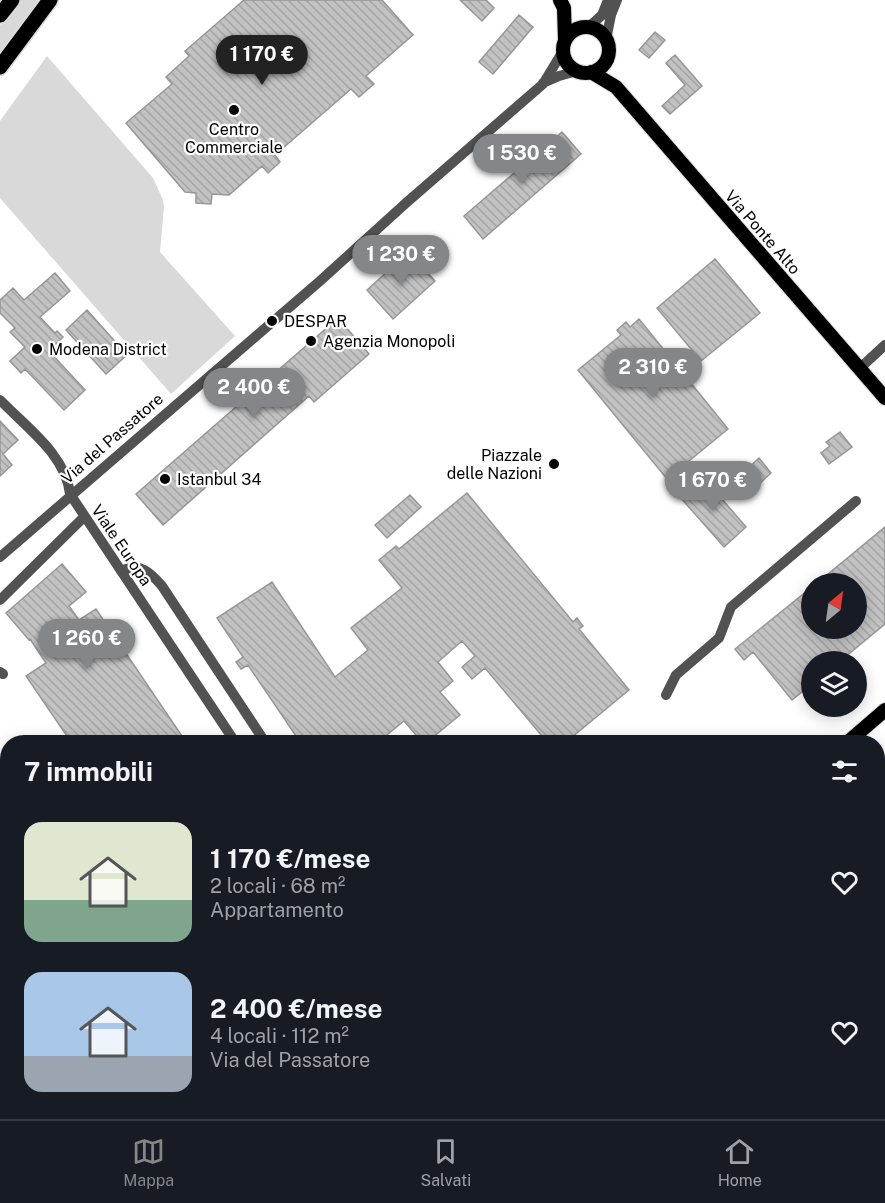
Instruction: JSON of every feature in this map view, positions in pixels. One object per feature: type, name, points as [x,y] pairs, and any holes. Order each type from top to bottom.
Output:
[{"type":"highway","points":[[0,15],[12,0]]},
{"type":"highway","points":[[0,67],[50,0]]},
{"type":"main road","points":[[562,4],[587,27],[599,31],[606,40]]},
{"type":"main road","points":[[562,4],[564,45]]},
{"type":"main road","points":[[564,45],[574,31],[587,27]]},
{"type":"main road","name":"Via Ponte Alto","points":[[606,40],[609,48],[606,60],[616,87],[885,398]]},
{"type":"main road","name":"Via Ponte Alto","points":[[564,45],[568,65],[616,87]]},
{"type":"main road","points":[[584,72],[600,68],[606,60]]},
{"type":"main road","points":[[856,735],[885,710]]},
{"type":"street","points":[[587,27],[602,15],[608,0]]},
{"type":"street","points":[[606,40],[611,15],[617,0]]},
{"type":"street","name":"Via del Passatore","points":[[543,84],[564,45]]},
{"type":"street","name":"Via del Passatore","points":[[0,557],[70,494],[320,281],[543,84],[559,76],[584,72]]},
{"type":"street","points":[[859,369],[885,345]]},
{"type":"street","name":"Viale Europa","points":[[0,400],[58,461],[67,476],[70,494],[84,517],[231,735]]},
{"type":"street","points":[[666,695],[676,675],[719,638],[731,607],[856,501]]},
{"type":"street","points":[[0,600],[84,517]]},
{"type":"street","points":[[121,571],[130,566],[136,566],[152,575],[162,586],[260,735]]},
{"type":"shaded area","points":[[18,0],[39,0],[0,52],[0,25]]},
{"type":"shaded area","points":[[47,56],[153,178],[164,207],[160,252],[235,336],[171,394],[0,198],[0,121]]},
{"type":"building","name":"Centro Commerciale","points":[[244,0],[382,0],[413,35],[366,76],[374,84],[359,97],[351,89],[275,155],[280,162],[268,173],[262,166],[229,195],[212,194],[211,204],[196,203],[196,193],[185,192],[126,123],[172,84],[166,77],[189,56],[185,51]]},
{"type":"building","points":[[460,0],[486,0],[494,8],[482,21]]},
{"type":"building","points":[[519,15],[533,27],[493,74],[479,62]]},
{"type":"building","points":[[655,32],[665,40],[649,58],[639,50]]},
{"type":"building","points":[[675,55],[702,86],[670,114],[662,106],[685,85],[666,63]]},
{"type":"building","points":[[562,132],[581,154],[483,239],[464,216]]},
{"type":"building","points":[[409,252],[435,281],[393,319],[367,290]]},
{"type":"building","points":[[715,259],[760,313],[701,361],[657,308]]},
{"type":"building","name":"Modena District","points":[[55,273],[70,291],[40,317],[55,333],[57,331],[63,337],[49,351],[85,390],[64,410],[25,369],[21,373],[10,361],[25,347],[10,332],[15,328],[0,313],[0,300],[13,288],[24,300]]},
{"type":"building","points":[[87,310],[127,355],[106,374],[66,330]]},
{"type":"building","points":[[338,318],[369,354],[314,402],[309,396],[163,525],[136,494]]},
{"type":"building","points":[[639,319],[728,429],[667,479],[578,370],[621,335],[617,330],[626,322],[630,327]]},
{"type":"building","points":[[0,421],[18,440],[3,454],[12,465],[0,476]]},
{"type":"building","points":[[840,432],[852,447],[829,464],[821,453],[830,446],[826,442]]},
{"type":"building","points":[[759,458],[771,473],[759,484],[747,469]]},
{"type":"building","points":[[703,477],[746,527],[724,547],[680,497]]},
{"type":"building","points":[[467,493],[573,622],[577,618],[583,626],[579,629],[629,690],[574,735],[541,735],[485,668],[472,679],[462,667],[475,656],[462,641],[438,662],[453,681],[440,692],[460,715],[436,735],[416,735],[404,721],[387,735],[295,735],[248,665],[241,669],[236,662],[243,657],[217,618],[272,582],[335,677],[368,650],[351,628],[402,588],[379,560],[396,546],[399,549]]},
{"type":"building","points":[[410,495],[421,507],[387,538],[375,525]]},
{"type":"building","points":[[885,527],[885,624],[867,639],[867,573],[829,573]]},
{"type":"building","points":[[62,564],[86,592],[69,606],[79,620],[96,609],[181,735],[66,735],[26,676],[46,663],[30,639],[6,613]]},
{"type":"building","points":[[801,596],[801,639],[867,639],[852,651],[801,651],[801,693],[792,700],[753,652],[744,660],[735,649]]},
{"type":"place","name":"Centro Commerciale","points":[[234,110]]},
{"type":"place","name":"DESPAR","points":[[272,321]]},
{"type":"place","name":"Agenzia Monopoli","points":[[311,341]]},
{"type":"place","name":"Modena District","points":[[37,349]]},
{"type":"place","name":"Piazzale delle Nazioni","points":[[554,464]]},
{"type":"place","name":"Istanbul 34","points":[[165,479]]}]
